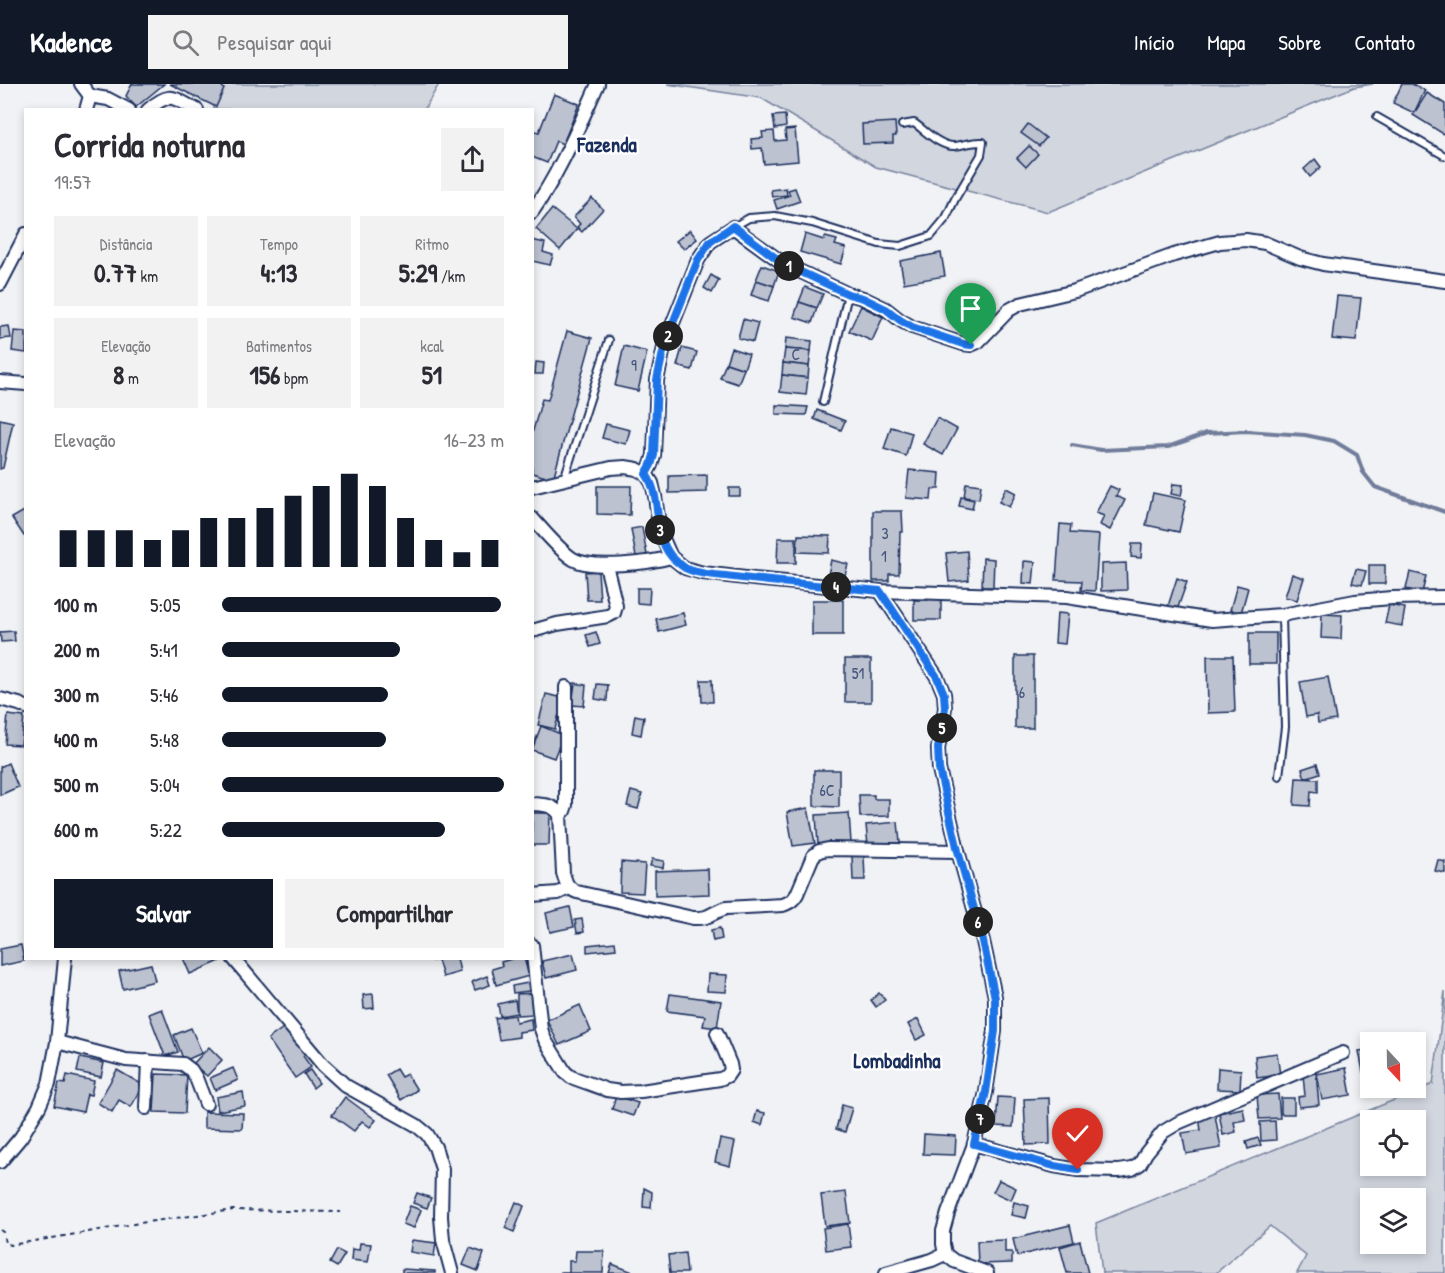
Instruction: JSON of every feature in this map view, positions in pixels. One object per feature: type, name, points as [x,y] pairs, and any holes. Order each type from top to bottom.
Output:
[{"type":"street","points":[[534,209],[566,155],[598,84]]},
{"type":"street","points":[[86,108],[86,89],[125,108]]},
{"type":"street","points":[[150,108],[167,97],[193,108]]},
{"type":"street","points":[[646,474],[654,455],[657,380],[665,343],[698,260],[710,242],[733,226],[784,264],[886,309],[912,327],[971,345],[978,342],[1008,310],[1020,304],[1075,291],[1174,255],[1220,242],[1246,240],[1265,243],[1300,258],[1323,264],[1445,281]]},
{"type":"street","points":[[0,284],[24,238]]},
{"type":"street","points":[[0,382],[24,384]]},
{"type":"street","points":[[534,486],[611,468],[637,469],[646,474],[652,483],[660,532],[671,557],[685,568],[703,573],[880,591],[1067,597],[1212,620],[1282,615],[1355,601],[1445,597]]},
{"type":"street","points":[[534,520],[573,559],[586,563],[606,565],[657,561],[671,557]]},
{"type":"street","points":[[534,630],[557,624],[608,616],[614,612],[616,606],[606,565]]},
{"type":"street","points":[[880,591],[937,677],[944,694],[945,708],[938,748],[939,769],[958,851],[983,941],[995,998],[995,1031],[986,1092],[974,1144],[948,1214],[943,1244],[945,1254],[954,1261],[987,1273]]},
{"type":"street","points":[[560,815],[566,805],[566,687]]},
{"type":"street","points":[[0,699],[24,706]]},
{"type":"street","points":[[534,804],[550,806],[560,815],[563,873],[569,888],[577,892],[693,918],[703,919],[726,908],[783,905],[790,902],[797,894],[813,856],[819,851],[828,849],[958,851]]},
{"type":"street","points":[[534,895],[558,893],[569,888]]},
{"type":"street","points":[[0,1162],[21,1137],[39,1107],[49,1084],[57,1042],[65,960]]},
{"type":"street","points":[[235,960],[322,1065],[346,1086],[416,1125],[427,1134],[435,1147],[442,1169],[443,1240],[452,1273]]},
{"type":"street","points":[[534,960],[541,1029],[545,1040],[565,1072],[571,1077],[607,1090],[621,1092],[720,1079],[727,1076],[731,1070],[717,1033]]},
{"type":"street","points":[[57,1042],[126,1059],[183,1064],[196,1078],[206,1104]]},
{"type":"street","points":[[974,1144],[1054,1166],[1078,1170],[1132,1169],[1140,1164],[1162,1132],[1178,1123],[1343,1053]]},
{"type":"street","points":[[146,1108],[148,1061]]},
{"type":"street","points":[[886,1273],[945,1254]]},
{"type":"lane","points":[[1377,117],[1445,156]]},
{"type":"lane","points":[[733,226],[749,218],[775,216],[812,223],[879,244],[900,246],[931,236],[946,218],[981,155],[983,142],[975,141],[959,146],[948,146],[914,123],[902,126]]},
{"type":"lane","points":[[823,402],[848,294]]},
{"type":"lane","points":[[564,479],[609,340]]},
{"type":"lane","points":[[1279,776],[1285,726],[1282,615]]},
{"type":"path","points":[[0,1230],[3,1232],[5,1243],[11,1245],[233,1210],[340,1212]]},
{"type":"shaded area","points":[[205,84],[439,84],[425,108],[214,108],[213,96]]},
{"type":"shaded area","points":[[667,84],[1373,84],[1354,87],[1048,212],[876,167],[761,98]]},
{"type":"shaded area","points":[[1445,991],[1445,1273],[1297,1273],[1306,1256],[1270,1226],[1216,1273],[1102,1273],[1096,1223],[1360,1114],[1360,1176],[1426,1176],[1426,1110],[1370,1110],[1399,1098],[1426,1098],[1426,1087],[1433,1084]]},
{"type":"building","points":[[132,84],[164,84],[136,107],[126,96]]},
{"type":"building","points":[[170,84],[220,84],[224,89],[216,107]]},
{"type":"building","points":[[1402,84],[1412,84],[1425,90],[1414,113],[1393,103]]},
{"type":"building","points":[[1427,93],[1445,104],[1445,135],[1413,115]]},
{"type":"building","points":[[554,94],[579,104],[563,144],[556,141],[547,163],[534,158],[534,131],[539,132]]},
{"type":"building","points":[[785,115],[786,127],[775,129],[773,116]]},
{"type":"building","points":[[895,122],[896,136],[893,136],[893,143],[863,144],[862,124]]},
{"type":"building","points":[[1028,124],[1046,138],[1039,146],[1021,133]]},
{"type":"building","points":[[795,129],[798,161],[764,164],[762,148],[752,149],[751,139],[763,138],[762,132],[774,131],[775,141],[786,140],[785,130]]},
{"type":"building","points":[[1029,146],[1038,154],[1026,167],[1017,158]]},
{"type":"building","points":[[1315,159],[1321,167],[1310,177],[1304,169]]},
{"type":"building","points":[[786,188],[787,195],[772,197],[771,190]]},
{"type":"building","points":[[795,188],[800,201],[777,209],[774,200],[790,195],[788,190]]},
{"type":"building","points":[[592,198],[603,209],[582,232],[577,227],[580,224],[574,217]]},
{"type":"building","points":[[552,209],[577,229],[560,250],[536,229]]},
{"type":"building","points":[[690,230],[697,239],[684,249],[676,241]]},
{"type":"building","points":[[805,234],[824,240],[825,237],[837,240],[835,245],[846,248],[841,264],[800,252]]},
{"type":"building","points":[[534,240],[545,243],[543,252],[553,255],[550,265],[534,261]]},
{"type":"building","points":[[941,253],[945,276],[904,283],[900,261]]},
{"type":"building","points":[[762,265],[779,271],[774,286],[756,280]]},
{"type":"building","points":[[711,275],[719,280],[712,293],[704,288]]},
{"type":"building","points":[[756,280],[774,286],[769,301],[751,295]]},
{"type":"building","points":[[805,287],[823,294],[817,308],[799,302]]},
{"type":"building","points":[[1337,296],[1361,298],[1356,341],[1332,339]]},
{"type":"building","points":[[799,302],[817,308],[812,323],[794,317]]},
{"type":"building","points":[[861,306],[883,317],[872,341],[849,331]]},
{"type":"building","points":[[743,319],[758,323],[753,342],[738,338]]},
{"type":"building","points":[[9,326],[11,338],[0,339],[0,327]]},
{"type":"building","points":[[14,331],[24,332],[24,353],[12,351]]},
{"type":"building","points":[[567,331],[592,338],[553,479],[534,474],[534,427],[542,399],[548,400]]},
{"type":"building","points":[[786,338],[812,341],[811,351],[785,349]]},
{"type":"building","points":[[624,346],[647,352],[638,391],[615,386]]},
{"type":"building","points":[[682,348],[697,352],[692,370],[677,366]]},
{"type":"building","points":[[731,348],[749,354],[744,369],[726,363]]},
{"type":"building","points":[[785,349],[811,351],[809,366],[783,363]]},
{"type":"building","points":[[536,362],[544,363],[543,374],[535,374]]},
{"type":"building","points":[[726,363],[744,369],[738,384],[720,378]]},
{"type":"building","points":[[783,363],[809,366],[808,378],[782,375]]},
{"type":"building","points":[[782,375],[808,378],[806,395],[780,392]]},
{"type":"building","points":[[776,405],[808,407],[806,415],[776,414]]},
{"type":"building","points":[[817,410],[845,421],[841,430],[814,419]]},
{"type":"building","points":[[937,418],[957,429],[943,455],[923,444]]},
{"type":"building","points":[[0,419],[13,422],[3,468],[0,469]]},
{"type":"building","points":[[606,424],[630,430],[626,444],[602,438]]},
{"type":"building","points":[[891,427],[912,433],[906,456],[884,449]]},
{"type":"building","points":[[909,470],[940,473],[939,489],[932,489],[931,500],[906,498]]},
{"type":"building","points":[[707,475],[707,492],[669,493],[669,476]]},
{"type":"building","points":[[966,483],[981,485],[979,499],[964,497]]},
{"type":"building","points":[[1173,484],[1183,485],[1181,496],[1171,494]]},
{"type":"building","points":[[597,486],[631,486],[630,515],[597,514]]},
{"type":"building","points":[[1110,486],[1119,490],[1116,496],[1125,500],[1110,530],[1100,525],[1104,516],[1096,513]]},
{"type":"building","points":[[729,488],[740,488],[740,496],[729,496]]},
{"type":"building","points":[[1006,488],[1016,493],[1009,507],[999,502]]},
{"type":"building","points":[[1153,493],[1186,500],[1179,532],[1146,525]]},
{"type":"building","points":[[961,497],[974,500],[972,509],[959,506]]},
{"type":"building","points":[[24,511],[24,536],[12,518]]},
{"type":"building","points":[[873,511],[902,511],[903,532],[900,532],[899,574],[889,574],[889,581],[873,581]]},
{"type":"building","points":[[1060,524],[1071,525],[1070,533],[1099,535],[1095,591],[1081,590],[1082,581],[1056,580]]},
{"type":"building","points":[[642,527],[647,555],[636,557],[631,529]]},
{"type":"building","points":[[798,535],[830,536],[829,553],[797,552]]},
{"type":"building","points":[[778,538],[796,538],[796,563],[777,563]]},
{"type":"building","points":[[1132,544],[1142,544],[1141,558],[1131,557]]},
{"type":"building","points":[[967,551],[969,580],[949,582],[946,553]]},
{"type":"building","points":[[983,558],[994,559],[993,587],[982,587]]},
{"type":"building","points":[[831,560],[848,564],[844,579],[828,575]]},
{"type":"building","points":[[1024,561],[1035,562],[1033,584],[1023,583]]},
{"type":"building","points":[[1126,563],[1127,590],[1101,591],[1101,564]]},
{"type":"building","points":[[1369,565],[1385,565],[1385,584],[1369,584]]},
{"type":"building","points":[[1356,569],[1366,571],[1362,585],[1352,583]]},
{"type":"building","points":[[598,571],[600,600],[587,600],[585,572]]},
{"type":"building","points":[[1410,572],[1426,576],[1422,593],[1406,589]]},
{"type":"building","points":[[1292,574],[1304,578],[1297,600],[1285,597]]},
{"type":"building","points":[[1177,578],[1187,582],[1177,610],[1168,606]]},
{"type":"building","points":[[1237,585],[1248,588],[1241,613],[1230,610]]},
{"type":"building","points":[[637,588],[650,588],[649,604],[637,603]]},
{"type":"building","points":[[928,596],[941,596],[941,620],[914,620],[914,600],[928,600]]},
{"type":"building","points":[[812,600],[843,600],[843,635],[812,635]]},
{"type":"building","points":[[1389,605],[1405,608],[1402,626],[1385,623]]},
{"type":"building","points":[[683,613],[686,625],[659,632],[656,619]]},
{"type":"building","points":[[1057,613],[1068,614],[1065,644],[1055,643]]},
{"type":"building","points":[[1322,614],[1342,615],[1341,639],[1321,638]]},
{"type":"building","points":[[14,631],[15,641],[1,642],[0,632]]},
{"type":"building","points":[[596,632],[600,644],[590,647],[586,635]]},
{"type":"building","points":[[1249,633],[1276,633],[1276,664],[1249,664]]},
{"type":"building","points":[[1015,656],[1033,656],[1033,728],[1015,728]]},
{"type":"building","points":[[1207,656],[1233,656],[1235,712],[1208,713]]},
{"type":"building","points":[[845,659],[871,659],[871,702],[845,702]]},
{"type":"building","points":[[1328,677],[1336,720],[1318,723],[1317,715],[1306,717],[1300,682]]},
{"type":"building","points":[[701,680],[712,680],[713,702],[702,702]]},
{"type":"building","points":[[575,683],[586,685],[584,706],[572,705]]},
{"type":"building","points":[[597,684],[608,685],[607,701],[595,699]]},
{"type":"building","points":[[546,694],[563,698],[555,729],[538,725]]},
{"type":"building","points":[[8,715],[24,717],[21,745],[5,744]]},
{"type":"building","points":[[635,715],[644,717],[641,735],[632,733]]},
{"type":"building","points":[[541,726],[563,735],[554,758],[534,751]]},
{"type":"building","points":[[8,763],[18,787],[0,795],[0,767]]},
{"type":"building","points":[[1317,764],[1320,773],[1305,778],[1302,769]]},
{"type":"building","points":[[814,770],[839,770],[839,807],[814,806]]},
{"type":"building","points":[[1296,778],[1318,779],[1318,792],[1311,791],[1310,806],[1294,805]]},
{"type":"building","points":[[631,791],[642,794],[638,809],[627,806]]},
{"type":"building","points":[[859,795],[874,795],[874,799],[889,799],[889,816],[860,817]]},
{"type":"building","points":[[808,808],[815,843],[793,846],[787,812]]},
{"type":"building","points":[[534,813],[550,813],[549,845],[534,845]]},
{"type":"building","points":[[849,813],[851,843],[818,845],[816,815]]},
{"type":"building","points":[[898,822],[900,843],[868,846],[866,825]]},
{"type":"building","points":[[852,856],[864,856],[865,880],[853,880]]},
{"type":"building","points":[[652,859],[664,861],[663,868],[650,866]]},
{"type":"building","points":[[1438,860],[1445,862],[1445,873],[1435,871]]},
{"type":"building","points":[[621,862],[645,864],[643,893],[620,892]]},
{"type":"building","points":[[708,869],[709,894],[655,896],[655,871]]},
{"type":"building","points":[[570,907],[574,927],[550,932],[546,913]]},
{"type":"building","points":[[582,919],[584,932],[577,933],[575,920]]},
{"type":"building","points":[[720,928],[722,939],[713,941],[711,930]]},
{"type":"building","points":[[615,942],[616,949],[587,952],[587,945]]},
{"type":"building","points":[[21,945],[24,961],[0,966],[0,949]]},
{"type":"building","points":[[573,954],[577,970],[546,978],[542,961]]},
{"type":"building","points":[[184,960],[220,960],[220,961],[190,974]]},
{"type":"building","points":[[438,960],[457,960],[460,972],[443,977]]},
{"type":"building","points":[[525,960],[529,976],[496,985],[492,969],[502,966],[501,962]]},
{"type":"building","points":[[151,964],[155,981],[123,989],[119,971]]},
{"type":"building","points":[[708,974],[727,975],[726,992],[707,991]]},
{"type":"building","points":[[487,976],[490,985],[475,990],[472,982]]},
{"type":"building","points":[[528,983],[529,991],[513,993],[512,986]]},
{"type":"building","points":[[535,993],[536,1014],[517,1015],[517,994]]},
{"type":"building","points":[[879,993],[885,1000],[876,1007],[871,1000]]},
{"type":"building","points":[[373,994],[374,1008],[364,1009],[363,995]]},
{"type":"building","points":[[670,994],[721,1001],[717,1028],[703,1026],[705,1016],[667,1011]]},
{"type":"building","points":[[515,1000],[517,1013],[500,1016],[498,1004]]},
{"type":"building","points":[[580,1005],[591,1031],[559,1045],[547,1020]]},
{"type":"building","points":[[162,1009],[178,1052],[165,1056],[149,1014]]},
{"type":"building","points":[[515,1015],[516,1022],[531,1019],[532,1030],[519,1032],[519,1037],[499,1040],[495,1018]]},
{"type":"building","points":[[918,1019],[926,1035],[916,1040],[908,1024]]},
{"type":"building","points":[[286,1026],[306,1054],[303,1056],[311,1067],[295,1078],[268,1039]]},
{"type":"building","points":[[191,1028],[202,1053],[184,1061],[174,1035]]},
{"type":"building","points":[[209,1047],[222,1060],[207,1076],[193,1064]]},
{"type":"building","points":[[1277,1053],[1280,1075],[1257,1078],[1255,1056]]},
{"type":"building","points":[[80,1058],[104,1063],[101,1077],[77,1072]]},
{"type":"building","points":[[233,1068],[238,1080],[215,1090],[210,1078]]},
{"type":"building","points":[[1218,1068],[1241,1070],[1240,1090],[1217,1089]]},
{"type":"building","points":[[1346,1068],[1351,1095],[1322,1100],[1317,1074]]},
{"type":"building","points":[[396,1069],[401,1077],[407,1074],[417,1090],[401,1100],[386,1075]]},
{"type":"building","points":[[117,1070],[143,1085],[131,1107],[119,1100],[112,1112],[98,1103]]},
{"type":"building","points":[[310,1070],[319,1083],[313,1088],[304,1074]]},
{"type":"building","points":[[1316,1073],[1319,1105],[1299,1107],[1298,1097],[1305,1096],[1303,1075]]},
{"type":"building","points":[[156,1074],[187,1075],[185,1113],[154,1112]]},
{"type":"building","points":[[67,1075],[94,1081],[91,1095],[87,1094],[83,1112],[54,1106],[59,1083],[65,1084]]},
{"type":"building","points":[[243,1092],[245,1106],[218,1111],[216,1097]]},
{"type":"building","points":[[1278,1094],[1280,1118],[1259,1119],[1257,1095]]},
{"type":"building","points":[[616,1096],[638,1103],[633,1116],[612,1109]]},
{"type":"building","points":[[345,1097],[376,1120],[370,1127],[362,1121],[354,1131],[332,1115]]},
{"type":"building","points":[[998,1097],[1015,1098],[1013,1127],[996,1126]]},
{"type":"building","points":[[1049,1098],[1050,1144],[1026,1145],[1024,1099]]},
{"type":"building","points":[[1281,1098],[1294,1098],[1294,1114],[1281,1114]]},
{"type":"building","points":[[842,1105],[852,1108],[845,1132],[836,1129]]},
{"type":"building","points":[[1243,1108],[1245,1120],[1234,1122],[1236,1132],[1223,1135],[1219,1113]]},
{"type":"building","points":[[757,1111],[765,1113],[762,1125],[754,1122]]},
{"type":"building","points":[[204,1112],[243,1113],[242,1129],[204,1128]]},
{"type":"building","points":[[1215,1115],[1221,1148],[1186,1154],[1182,1133],[1201,1130],[1199,1118]]},
{"type":"building","points":[[1275,1121],[1276,1140],[1261,1141],[1260,1122]]},
{"type":"building","points":[[924,1134],[956,1136],[955,1155],[923,1154]]},
{"type":"building","points":[[1258,1138],[1261,1145],[1248,1149],[1246,1142]]},
{"type":"building","points":[[720,1139],[735,1142],[730,1166],[715,1162]]},
{"type":"building","points":[[999,1180],[1016,1188],[1011,1200],[993,1192]]},
{"type":"building","points":[[644,1188],[652,1192],[651,1208],[643,1207]]},
{"type":"building","points":[[846,1192],[850,1223],[825,1226],[821,1195]]},
{"type":"building","points":[[417,1193],[431,1198],[427,1208],[413,1203]]},
{"type":"building","points":[[516,1202],[524,1206],[514,1232],[505,1228]]},
{"type":"building","points":[[1014,1202],[1029,1206],[1026,1218],[1011,1215]]},
{"type":"building","points":[[410,1206],[421,1210],[414,1228],[403,1224]]},
{"type":"building","points":[[848,1224],[851,1247],[826,1250],[823,1228]]},
{"type":"building","points":[[1070,1225],[1074,1242],[1017,1256],[1013,1239]]},
{"type":"building","points":[[412,1240],[436,1243],[434,1256],[410,1252]]},
{"type":"building","points":[[1005,1240],[1005,1252],[1012,1252],[1012,1263],[978,1264],[977,1241]]},
{"type":"building","points":[[1080,1241],[1088,1273],[1067,1273],[1060,1247]]},
{"type":"building","points":[[360,1243],[371,1244],[368,1262],[351,1260],[352,1249],[359,1250]]},
{"type":"building","points":[[470,1248],[484,1253],[478,1271],[463,1265]]},
{"type":"building","points":[[337,1250],[345,1254],[337,1267],[330,1263]]},
{"type":"building","points":[[576,1251],[604,1251],[603,1273],[561,1273],[569,1272],[569,1261],[575,1261]]},
{"type":"building","points":[[685,1253],[687,1273],[670,1273],[668,1255]]},
{"type":"building","points":[[612,1264],[633,1272],[633,1273],[609,1273]]},
{"type":"building","points":[[402,1269],[435,1271],[435,1273],[402,1273]]},
{"type":"waterway","points":[[1072,445],[1101,450],[1168,447],[1207,433],[1246,431],[1305,435],[1334,441],[1357,455],[1363,472],[1375,487],[1445,512]]},
{"type":"district","name":"Fazenda","points":[[607,144]]},
{"type":"district","name":"Lombadinha","points":[[897,1060]]},
{"type":"route","points":[[971,345],[912,327],[886,309],[784,264],[733,226],[710,242],[698,260],[665,343],[657,380],[654,455],[646,474],[652,483],[660,532],[666,547],[671,557],[685,568],[703,573],[880,591],[937,677],[944,694],[945,708],[938,748],[939,769],[958,851],[983,941],[995,998],[995,1031],[986,1092],[974,1144],[1054,1166],[1078,1170]]}]
